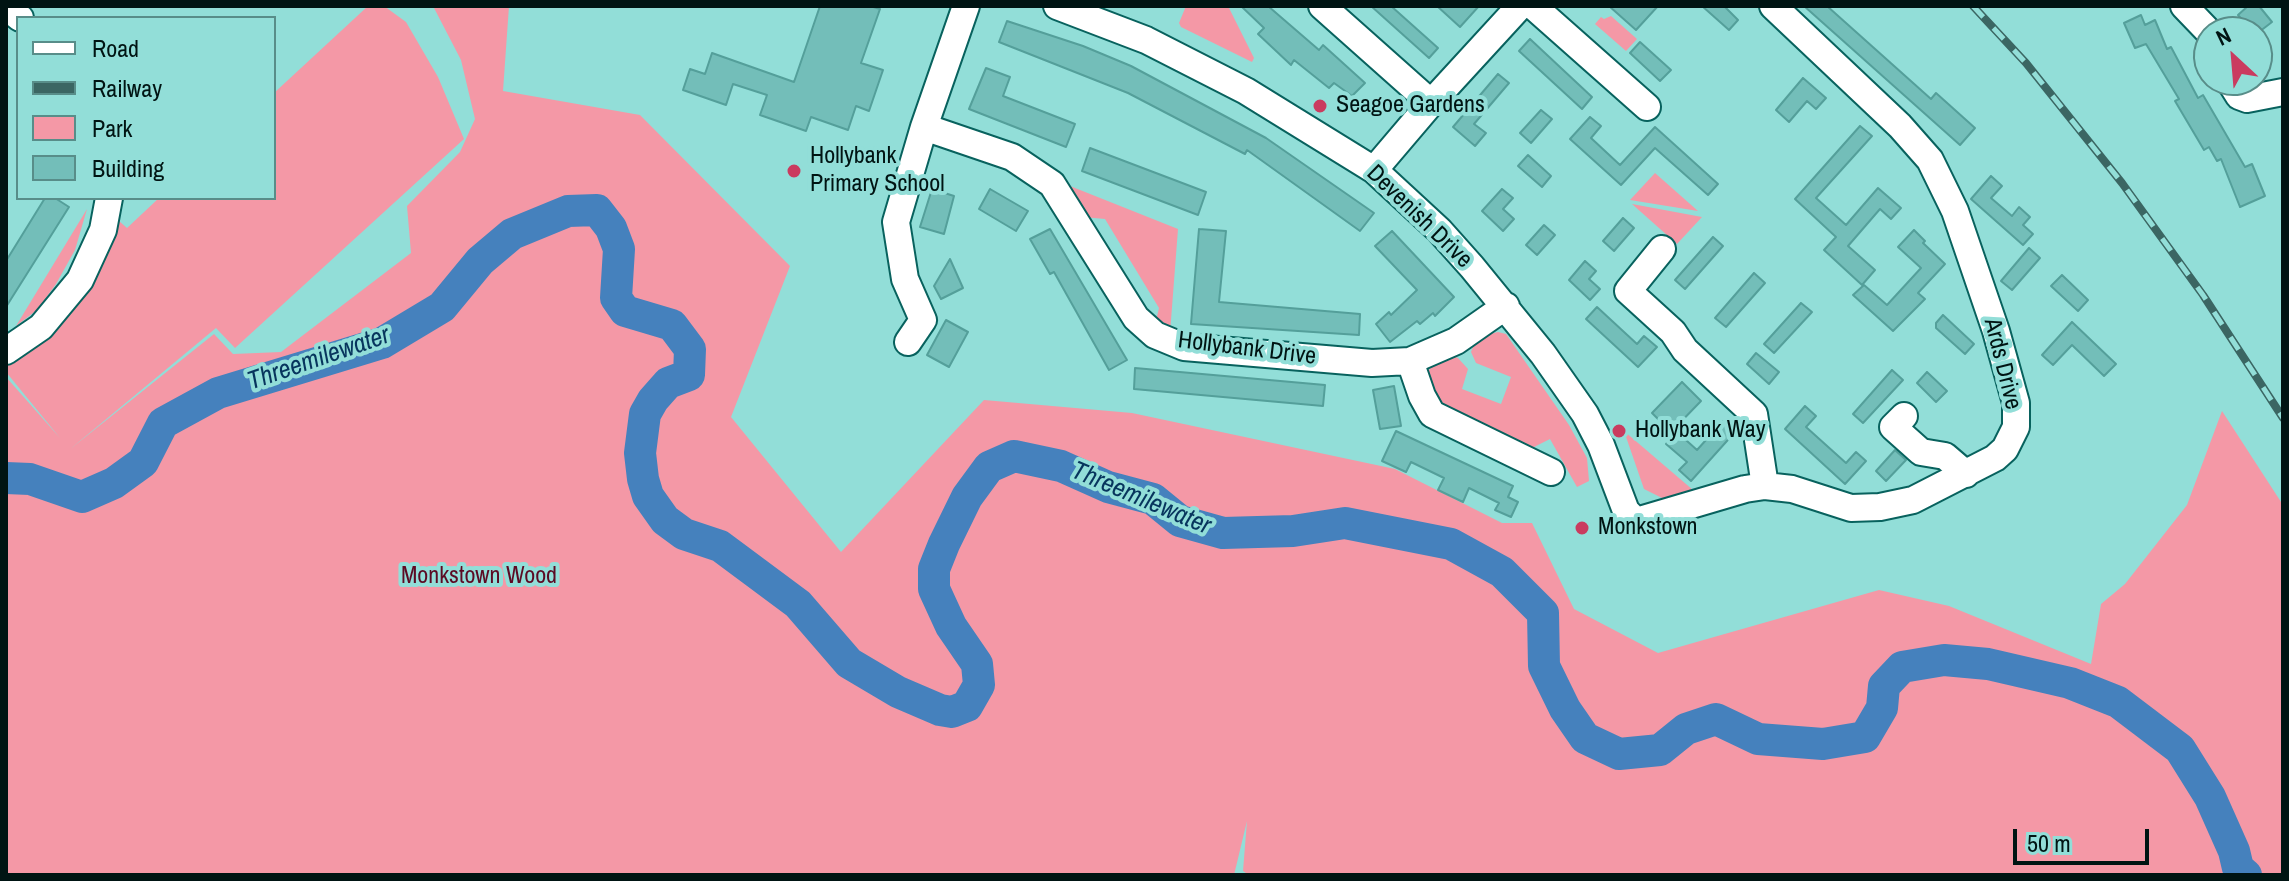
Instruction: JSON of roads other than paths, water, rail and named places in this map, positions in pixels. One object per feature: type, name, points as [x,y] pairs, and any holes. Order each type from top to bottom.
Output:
[{"type":"street","points":[[908,342],[923,320],[905,279],[896,222],[924,127],[966,6]]},
{"type":"street","name":"Devenish Drive","points":[[1057,6],[1146,40],[1246,91],[1374,170],[1439,230],[1506,306],[1585,414],[1601,445],[1626,511],[1633,518]]},
{"type":"street","points":[[1322,6],[1431,103]]},
{"type":"street","points":[[1374,170],[1520,6]]},
{"type":"street","points":[[1533,6],[1647,107]]},
{"type":"street","name":"Ards Drive","points":[[1633,518],[1640,520],[1765,486],[1792,489],[1851,508],[1880,507],[1913,500],[1966,474],[2005,449],[2016,427],[2016,403],[1996,331],[1955,211],[1930,160],[1773,6]]},
{"type":"street","points":[[2239,96],[2247,99],[2262,96]]},
{"type":"street","name":"Hollybank Drive","points":[[924,127],[1012,157],[1052,184],[1136,318],[1155,335],[1184,347],[1372,363],[1410,361],[1456,341],[1506,306]]},
{"type":"street","points":[[6,351],[41,327],[80,280],[103,230],[109,200]]},
{"type":"street","points":[[1662,249],[1628,291],[1673,332],[1685,350],[1754,414],[1765,486]]},
{"type":"street","points":[[1410,361],[1424,402],[1432,414],[1551,472]]},
{"type":"street","points":[[1904,416],[1893,427],[1921,452],[1945,456],[1966,474]]},
{"type":"waterway","name":"Threemilewater","points":[[6,478],[30,479],[82,497],[114,483],[143,462],[163,423],[218,393],[382,343],[442,307],[480,261],[512,234],[568,211],[597,210],[611,228],[619,249],[616,298],[625,311],[672,325],[690,349],[689,375],[668,383],[645,414],[640,453],[648,496],[665,520],[684,534],[720,546],[798,604],[849,663],[898,692],[940,710],[952,712],[967,706],[979,685],[977,664],[951,626],[934,589],[934,569],[967,497],[989,467],[1014,456],[1061,466],[1108,487],[1153,499],[1180,521],[1223,533],[1293,531],[1345,523],[1451,544],[1502,572],[1543,613],[1544,666],[1565,709],[1585,738],[1619,754],[1660,750],[1686,729],[1716,719],[1758,739],[1823,744],[1865,737],[1882,708],[1884,686],[1902,667],[1944,660],[1988,664],[2070,683],[2118,702],[2180,749],[2210,797],[2234,851],[2238,868],[2246,875]]},
{"type":"railway","points":[[1973,6],[2026,63],[2122,183],[2203,295],[2283,418]]},
{"type":"place","name":"Seagoe Gardens","points":[[1320,106]]},
{"type":"place","name":"Hollybank Primary School","points":[[794,171]]},
{"type":"place","name":"Hollybank Way","points":[[1619,431]]},
{"type":"place","name":"Monkstown","points":[[1582,528]]},
{"type":"park label","name":"Monkstown Wood","points":[[479,577]]}]
